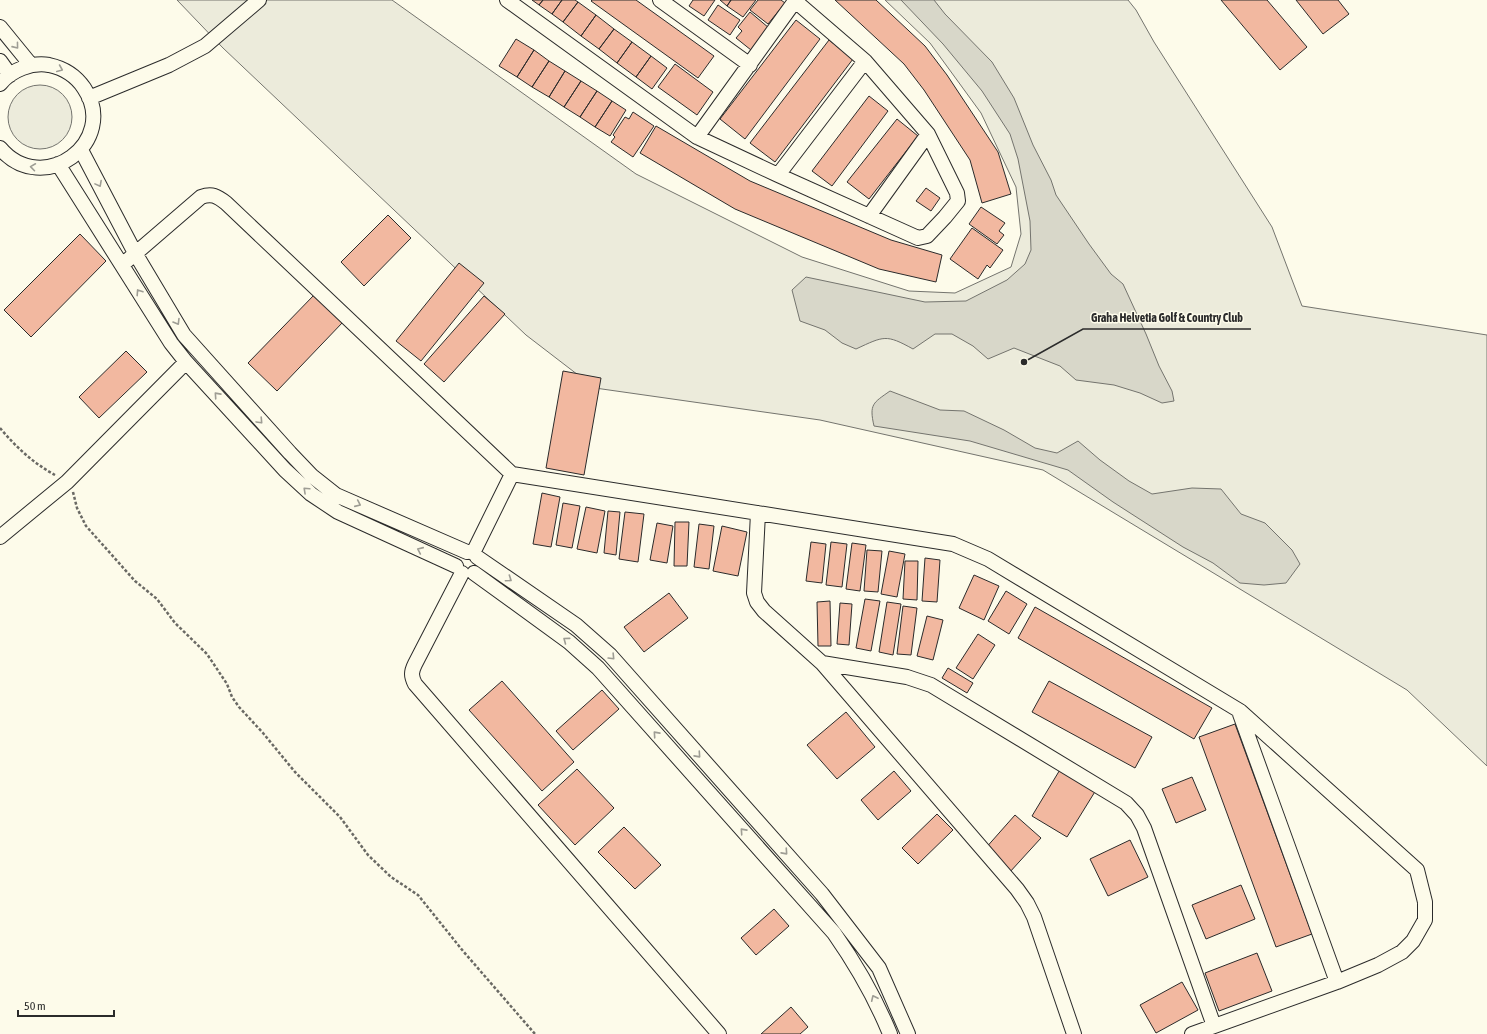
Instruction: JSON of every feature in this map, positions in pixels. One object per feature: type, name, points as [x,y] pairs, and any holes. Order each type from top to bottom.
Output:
[{"type":"street","points":[[89,98],[169,65],[205,46],[259,0]]},
{"type":"street","points":[[507,0],[697,137],[918,238],[927,236],[958,201],[957,193],[928,134],[865,61],[795,1],[697,137]]},
{"type":"street","points":[[660,0],[750,65]]},
{"type":"street","points":[[0,27],[31,65]]},
{"type":"street","points":[[0,61],[5,79],[31,65],[39,64],[51,66],[70,73],[81,84],[92,106],[92,122],[89,137],[81,150],[52,167],[43,168],[26,166],[10,158],[0,148]]},
{"type":"street","points":[[778,175],[865,61]]},
{"type":"street","points":[[869,216],[928,134]]},
{"type":"street","points":[[81,150],[135,253],[184,335],[256,417],[312,476],[336,495],[472,554],[576,624],[610,655],[822,894],[879,968],[908,1034]]},
{"type":"street","points":[[58,164],[171,343],[186,362],[285,470],[311,494],[338,512],[464,571],[569,642],[598,668],[834,933],[869,986],[890,1034]]},
{"type":"street","points":[[122,265],[201,197],[208,194],[215,195],[226,203],[512,474],[953,544],[988,559],[1240,712],[1417,870],[1426,902],[1425,920],[1413,941],[1402,952],[1378,965],[1337,982],[1192,1034]]},
{"type":"street","points":[[0,537],[66,482],[186,362]]},
{"type":"street","points":[[472,554],[512,474]]},
{"type":"street","points":[[758,513],[754,593],[757,602],[822,663],[1012,883],[1027,903],[1034,917],[1074,1034]]},
{"type":"street","points":[[472,554],[479,563],[478,567],[464,571],[412,670],[412,677],[415,684],[719,1034]]},
{"type":"street","points":[[464,571],[456,562],[460,555],[472,554]]},
{"type":"street","points":[[822,663],[907,677],[931,685],[1126,803],[1138,815],[1144,828],[1214,1026]]},
{"type":"street","points":[[1240,712],[1337,982]]},
{"type":"street","points":[[724,810],[738,799]]},
{"type":"path","points":[[0,428],[27,457],[41,468],[66,482],[73,492],[77,508],[86,526],[135,581],[157,600],[175,623],[207,654],[227,684],[232,697],[239,707],[263,733],[295,772],[340,817],[368,855],[391,877],[418,895],[463,951],[535,1034]]},
{"type":"shaded area","points":[[177,0],[392,0],[636,174],[802,257],[909,291],[955,293],[1011,267],[1021,234],[1016,187],[981,113],[930,43],[885,0],[1128,0],[1136,10],[1154,42],[1272,227],[1302,306],[1487,335],[1487,766],[1407,690],[1043,470],[820,420],[595,388],[526,335],[223,48]]},
{"type":"shaded area","points":[[901,0],[934,0],[945,14],[992,62],[1014,98],[1033,145],[1051,180],[1056,195],[1111,274],[1123,284],[1159,366],[1172,391],[1174,401],[1162,403],[1140,393],[1114,385],[1076,380],[1060,366],[1014,348],[988,359],[973,346],[952,334],[935,334],[913,349],[897,341],[885,338],[873,341],[856,349],[842,343],[825,330],[800,321],[792,290],[806,277],[925,302],[966,301],[1007,280],[1025,264],[1031,250],[1030,221],[1018,159],[1010,134],[982,91],[943,44]]},
{"type":"shaded area","points":[[34,85],[46,85],[63,94],[70,105],[72,117],[70,129],[63,140],[46,149],[34,149],[22,144],[13,135],[8,123],[8,111],[13,99],[22,90]]},
{"type":"shaded area","points":[[890,391],[940,410],[964,411],[1004,430],[1035,448],[1057,453],[1078,441],[1100,460],[1129,481],[1152,494],[1192,488],[1221,489],[1241,514],[1265,523],[1292,550],[1300,564],[1286,583],[1264,585],[1240,583],[1213,563],[1183,547],[1113,502],[1068,470],[970,441],[874,426],[872,408],[880,398]]},
{"type":"building","points":[[532,0],[543,0],[539,5]]},
{"type":"building","points":[[543,0],[562,0],[552,14],[539,5]]},
{"type":"building","points":[[562,0],[575,0],[578,2],[563,22],[552,14]]},
{"type":"building","points":[[636,0],[714,56],[698,78],[591,1]]},
{"type":"building","points":[[693,0],[715,0],[704,16],[689,6]]},
{"type":"building","points":[[720,0],[731,0],[727,6]]},
{"type":"building","points":[[731,0],[756,0],[743,17],[727,6]]},
{"type":"building","points":[[758,0],[781,0],[785,3],[768,24],[750,10]]},
{"type":"building","points":[[835,0],[876,0],[925,46],[947,75],[998,152],[1011,194],[982,203],[970,160],[924,90],[904,64]]},
{"type":"building","points":[[1221,0],[1267,0],[1307,47],[1280,70]]},
{"type":"building","points":[[1296,0],[1338,0],[1349,14],[1323,34]]},
{"type":"building","points":[[578,2],[596,15],[581,36],[563,22]]},
{"type":"building","points":[[718,5],[740,20],[730,35],[708,20]]},
{"type":"building","points":[[750,12],[769,28],[751,50],[736,38],[742,31],[738,27]]},
{"type":"building","points":[[596,15],[614,29],[599,49],[581,36]]},
{"type":"building","points":[[796,20],[820,39],[745,139],[720,119]]},
{"type":"building","points":[[614,29],[632,42],[617,63],[599,49]]},
{"type":"building","points":[[516,39],[534,50],[517,77],[499,66]]},
{"type":"building","points":[[829,40],[853,59],[775,162],[750,143]]},
{"type":"building","points":[[632,42],[651,56],[636,77],[617,63]]},
{"type":"building","points":[[534,50],[549,61],[532,87],[517,77]]},
{"type":"building","points":[[651,56],[667,68],[652,89],[636,77]]},
{"type":"building","points":[[549,61],[565,71],[549,97],[532,87]]},
{"type":"building","points":[[675,64],[713,92],[697,115],[658,87]]},
{"type":"building","points":[[565,71],[581,81],[564,107],[549,97]]},
{"type":"building","points":[[581,81],[597,91],[580,117],[564,107]]},
{"type":"building","points":[[597,91],[612,101],[595,127],[580,117]]},
{"type":"building","points":[[869,96],[888,111],[832,186],[812,171]]},
{"type":"building","points":[[612,101],[626,110],[610,136],[595,127]]},
{"type":"building","points":[[633,112],[654,126],[633,157],[611,142],[615,137],[613,135],[625,117],[629,119]]},
{"type":"building","points":[[897,119],[918,136],[869,199],[847,182]]},
{"type":"building","points":[[656,126],[750,181],[891,240],[942,255],[936,282],[879,269],[735,209],[640,153]]},
{"type":"building","points":[[926,188],[940,198],[931,211],[916,201]]},
{"type":"building","points":[[981,207],[1005,223],[999,231],[1004,235],[997,244],[969,224]]},
{"type":"building","points":[[388,215],[411,238],[364,286],[341,262]]},
{"type":"building","points":[[972,228],[1003,250],[990,268],[987,265],[978,279],[950,259]]},
{"type":"building","points":[[80,234],[106,261],[31,337],[4,310]]},
{"type":"building","points":[[459,263],[484,283],[421,361],[396,341]]},
{"type":"building","points":[[315,294],[343,322],[277,391],[248,363]]},
{"type":"building","points":[[484,296],[505,314],[444,382],[424,364]]},
{"type":"building","points":[[126,351],[147,372],[99,418],[79,397]]},
{"type":"building","points":[[563,371],[601,378],[584,475],[546,468]]},
{"type":"building","points":[[542,493],[560,497],[551,547],[533,544]]},
{"type":"building","points":[[563,503],[580,506],[572,548],[556,545]]},
{"type":"building","points":[[586,507],[605,511],[597,553],[577,549]]},
{"type":"building","points":[[608,511],[620,512],[616,555],[604,553]]},
{"type":"building","points":[[625,512],[644,514],[638,562],[619,559]]},
{"type":"building","points":[[675,522],[689,522],[687,566],[674,566]]},
{"type":"building","points":[[657,523],[673,526],[667,563],[650,560]]},
{"type":"building","points":[[699,524],[714,526],[709,569],[694,567]]},
{"type":"building","points":[[722,526],[747,532],[738,576],[713,571]]},
{"type":"building","points":[[811,542],[826,544],[822,583],[806,581]]},
{"type":"building","points":[[831,542],[847,544],[842,587],[826,585]]},
{"type":"building","points":[[852,543],[866,545],[860,591],[846,589]]},
{"type":"building","points":[[867,550],[882,551],[878,592],[864,591]]},
{"type":"building","points":[[889,551],[905,554],[897,597],[881,594]]},
{"type":"building","points":[[925,558],[940,560],[937,602],[922,601]]},
{"type":"building","points":[[905,561],[918,561],[917,600],[903,599]]},
{"type":"building","points":[[974,575],[999,586],[984,620],[959,608]]},
{"type":"building","points":[[1006,591],[1027,604],[1009,634],[988,621]]},
{"type":"building","points":[[669,593],[688,618],[644,652],[624,627]]},
{"type":"building","points":[[865,599],[880,601],[871,651],[856,648]]},
{"type":"building","points":[[830,601],[831,646],[818,646],[817,602]]},
{"type":"building","points":[[887,602],[901,604],[893,655],[879,652]]},
{"type":"building","points":[[840,603],[852,604],[849,645],[837,644]]},
{"type":"building","points":[[903,606],[917,608],[911,655],[897,654]]},
{"type":"building","points":[[1035,607],[1212,708],[1194,739],[1018,638]]},
{"type":"building","points":[[927,616],[943,620],[933,660],[917,656]]},
{"type":"building","points":[[978,634],[995,645],[973,679],[956,668]]},
{"type":"building","points":[[948,668],[973,683],[967,693],[942,678]]},
{"type":"building","points":[[502,681],[574,762],[542,791],[469,710]]},
{"type":"building","points":[[1049,681],[1152,737],[1135,768],[1032,712]]},
{"type":"building","points":[[602,690],[619,709],[573,750],[556,731]]},
{"type":"building","points":[[846,712],[875,747],[837,779],[807,745]]},
{"type":"building","points":[[1235,724],[1312,934],[1276,947],[1199,737]]},
{"type":"building","points":[[1061,768],[1096,790],[1067,837],[1032,816]]},
{"type":"building","points":[[577,769],[614,808],[575,845],[538,805]]},
{"type":"building","points":[[894,771],[911,791],[878,820],[861,800]]},
{"type":"building","points":[[1192,777],[1206,810],[1176,823],[1162,789]]},
{"type":"building","points":[[937,814],[953,830],[918,864],[902,848]]},
{"type":"building","points":[[1015,815],[1041,838],[1009,873],[984,850]]},
{"type":"building","points":[[624,827],[661,865],[635,889],[598,852]]},
{"type":"building","points":[[1130,840],[1148,877],[1108,896],[1090,859]]},
{"type":"building","points":[[1241,885],[1255,919],[1206,939],[1192,905]]},
{"type":"building","points":[[774,909],[789,926],[756,955],[741,938]]},
{"type":"building","points":[[1257,953],[1272,991],[1219,1011],[1205,973]]},
{"type":"building","points":[[1182,982],[1198,1010],[1156,1033],[1140,1005]]},
{"type":"building","points":[[791,1007],[808,1027],[800,1034],[761,1034]]},
{"type":"place","name":"Graha Helvetia Golf & Country Club","points":[[1024,362]]}]
